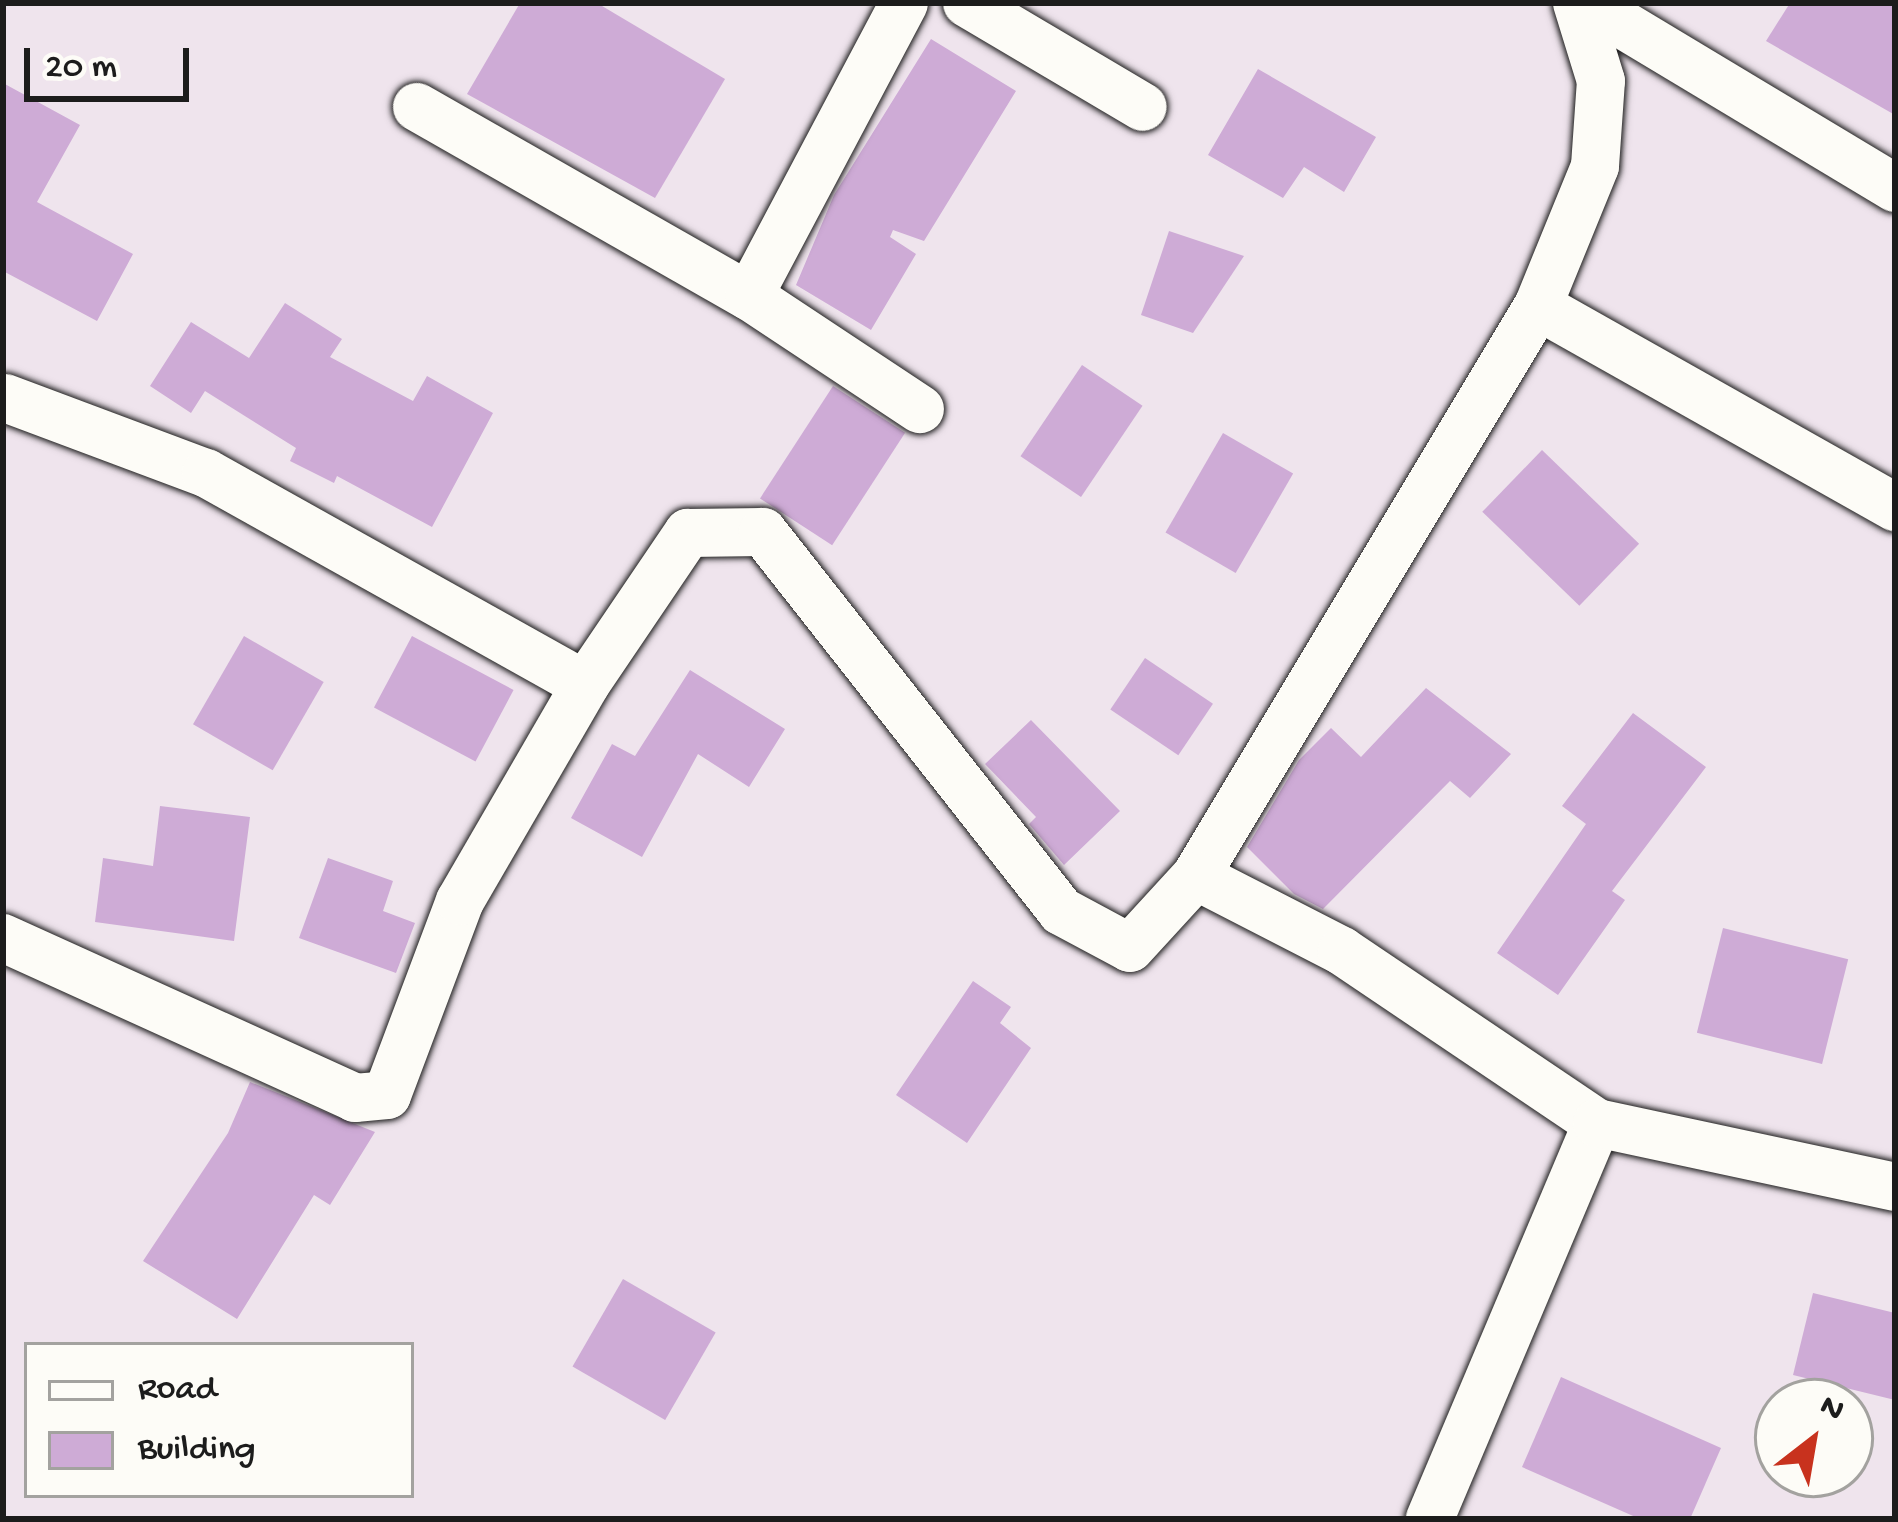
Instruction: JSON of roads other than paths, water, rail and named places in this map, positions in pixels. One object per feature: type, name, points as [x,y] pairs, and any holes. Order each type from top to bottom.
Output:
[{"type":"street","points":[[749,296],[904,3]]},
{"type":"street","points":[[968,3],[1143,107]]},
{"type":"street","points":[[3,938],[355,1098],[387,1095],[460,901],[585,685],[688,532],[763,532],[1061,910],[1130,948],[1196,876],[1538,306],[1595,166],[1601,81],[1577,3]]},
{"type":"street","points":[[1587,3],[1895,188]]},
{"type":"street","points":[[416,107],[749,296],[920,409]]},
{"type":"street","points":[[1538,306],[1895,508]]},
{"type":"street","points":[[5,398],[206,473],[585,685]]},
{"type":"street","points":[[1196,876],[1342,951],[1597,1123],[1895,1187]]},
{"type":"street","points":[[1430,1519],[1597,1123]]}]
